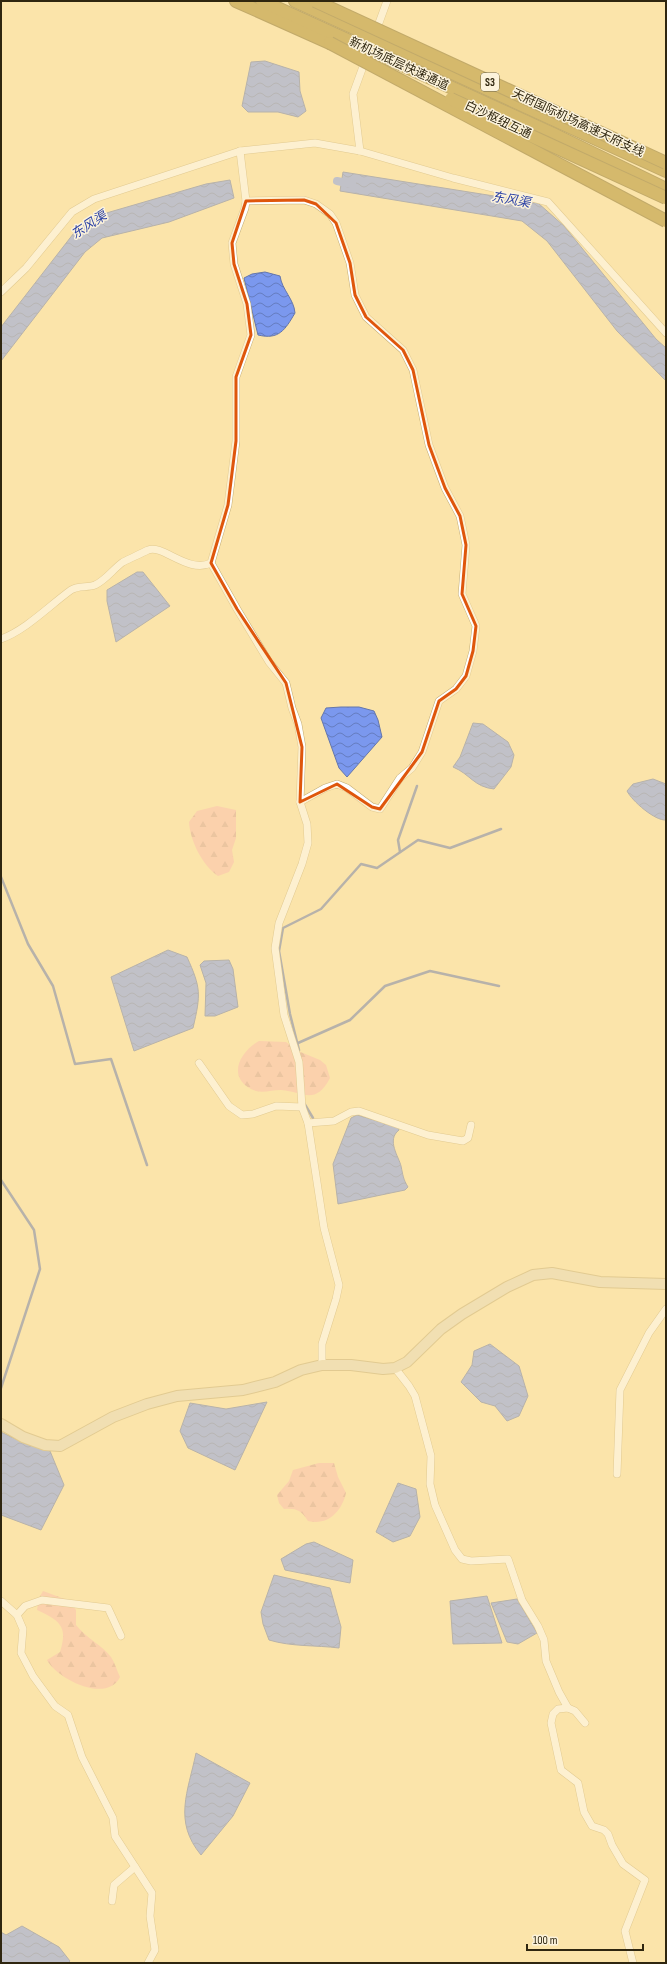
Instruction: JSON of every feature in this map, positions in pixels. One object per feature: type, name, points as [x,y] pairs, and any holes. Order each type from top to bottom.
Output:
[{"type":"highway","points":[[236,1],[330,43],[666,221]]},
{"type":"highway","name":"新机场底层快速通道","points":[[262,1],[546,131],[666,189]]},
{"type":"highway","name":"新机场底层快速通道","points":[[295,1],[666,171]]},
{"type":"highway","name":"天府国际机场高速天府支线","points":[[315,1],[666,163]]},
{"type":"highway","name":"白沙枢纽互通","points":[[330,43],[666,198]]},
{"type":"street","points":[[360,151],[353,94],[387,1]]},
{"type":"street","points":[[1,292],[26,268],[72,212],[88,203],[131,186],[240,151],[315,143],[360,151],[453,178],[548,202],[666,333]]},
{"type":"street","points":[[240,151],[246,201],[245,208],[232,243],[234,264],[247,304],[251,336],[236,377],[236,441],[228,505],[211,563],[269,662],[286,683],[292,708],[298,724],[302,747],[300,802],[306,824],[308,843],[302,864],[279,923],[275,948],[284,1015],[299,1062],[302,1107],[308,1123],[324,1228],[339,1285],[322,1344],[322,1365]]},
{"type":"street","points":[[246,201],[304,200],[316,204],[330,214],[336,223],[350,263],[355,296],[366,317],[403,350],[413,370],[429,445],[445,488],[460,516],[466,545],[462,594],[476,626],[473,651],[466,676],[456,689],[439,701],[422,752],[412,768],[400,778],[380,809],[372,807],[347,788],[337,784],[325,788],[300,802]]},
{"type":"street","points":[[1,639],[18,630],[74,589],[93,585],[103,580],[122,563],[150,549],[159,551],[184,562],[204,566],[211,563]]},
{"type":"street","points":[[199,1063],[229,1106],[242,1115],[253,1114],[276,1106],[302,1107]]},
{"type":"street","points":[[308,1123],[334,1121],[351,1112],[359,1111],[428,1135],[463,1141],[468,1138],[471,1125]]},
{"type":"street","points":[[1,1424],[23,1437],[45,1445],[60,1446],[113,1416],[147,1404],[177,1396],[243,1390],[275,1382],[301,1370],[322,1365],[351,1365],[383,1369],[395,1368],[407,1362],[441,1329],[462,1314],[512,1284],[532,1275],[552,1273],[600,1282],[666,1284]]},
{"type":"street","points":[[617,1474],[620,1390],[649,1333],[666,1309]]},
{"type":"street","points":[[395,1368],[409,1386],[414,1396],[431,1456],[430,1484],[435,1505],[455,1550],[462,1559],[471,1561],[508,1559],[522,1600],[538,1626],[544,1640],[546,1661],[559,1692],[568,1708]]},
{"type":"street","points":[[17,1615],[25,1606],[42,1600],[108,1608],[121,1636]]},
{"type":"street","points":[[1,1601],[17,1615],[23,1629],[21,1653],[33,1676],[55,1706],[68,1714],[82,1757],[113,1818],[115,1836],[152,1893],[150,1916],[156,1950],[148,1963]]},
{"type":"street","points":[[584,1723],[575,1710],[568,1708],[558,1709],[553,1714],[551,1723],[561,1770],[578,1783],[584,1812],[592,1826],[604,1830],[608,1834],[612,1845],[623,1864],[645,1880],[625,1931],[633,1963]]},
{"type":"street","points":[[112,1901],[114,1885],[135,1867]]},
{"type":"highlighted area","points":[[304,200],[316,204],[336,223],[350,263],[355,295],[366,317],[403,350],[413,370],[429,445],[445,488],[460,516],[466,545],[462,594],[476,626],[473,651],[466,676],[456,689],[439,701],[422,752],[380,809],[372,807],[337,784],[300,802],[302,747],[286,683],[237,609],[211,563],[228,505],[236,441],[236,377],[251,335],[247,304],[234,264],[232,243],[246,201]]},
{"type":"green space","points":[[217,806],[236,810],[236,838],[232,850],[234,862],[229,872],[218,876],[202,859],[198,852],[194,844],[189,822],[197,811]]},
{"type":"green space","points":[[259,1041],[286,1042],[298,1051],[320,1060],[326,1065],[330,1078],[325,1087],[314,1095],[308,1095],[281,1090],[259,1092],[247,1086],[238,1074],[238,1066],[245,1052]]},
{"type":"green space","points":[[319,1463],[334,1463],[338,1477],[346,1493],[341,1506],[333,1516],[322,1521],[315,1522],[308,1521],[298,1510],[284,1509],[279,1503],[277,1495],[289,1481],[293,1470]]},
{"type":"green space","points":[[43,1591],[70,1601],[76,1610],[76,1625],[84,1634],[111,1657],[120,1677],[114,1685],[105,1688],[82,1686],[71,1681],[52,1667],[47,1660],[60,1652],[63,1635],[60,1625],[56,1621],[37,1610],[39,1598]]},
{"type":"water","points":[[265,61],[299,72],[300,91],[306,111],[298,117],[278,112],[248,112],[242,106],[251,62]]},
{"type":"water","points":[[343,172],[538,203],[564,226],[656,339],[666,348],[666,381],[617,331],[547,241],[522,221],[340,191]]},
{"type":"water","points":[[230,180],[234,198],[169,222],[102,238],[85,252],[1,361],[1,327],[77,229],[103,214],[206,184]]},
{"type":"water","points":[[265,272],[280,276],[283,286],[293,303],[295,313],[281,332],[271,336],[258,335],[244,278],[252,274]]},
{"type":"water","points":[[137,572],[143,572],[170,606],[116,642],[107,601],[107,590]]},
{"type":"water","points":[[359,707],[374,711],[382,737],[347,777],[339,768],[321,718],[326,708]]},
{"type":"water","points":[[473,723],[483,724],[508,742],[514,755],[511,767],[494,789],[482,786],[453,767],[460,757]]},
{"type":"water","points":[[653,779],[666,784],[666,820],[656,817],[644,810],[627,791],[633,784]]},
{"type":"water","points":[[168,950],[187,957],[195,976],[198,999],[193,1028],[134,1051],[111,977]]},
{"type":"water","points":[[229,960],[233,969],[238,1007],[215,1016],[205,1016],[206,983],[200,965],[204,961]]},
{"type":"water","points":[[357,1115],[398,1127],[399,1130],[395,1134],[393,1143],[404,1179],[408,1187],[405,1190],[338,1204],[333,1164],[351,1118]]},
{"type":"water","points":[[490,1344],[519,1366],[528,1396],[519,1416],[507,1421],[495,1406],[481,1402],[461,1382],[472,1365],[474,1351]]},
{"type":"water","points":[[267,1402],[235,1470],[188,1448],[180,1431],[190,1403],[226,1409]]},
{"type":"water","points":[[1,1432],[24,1443],[50,1451],[64,1485],[41,1530],[1,1515]]},
{"type":"water","points":[[398,1483],[416,1489],[420,1517],[410,1536],[393,1542],[376,1532]]},
{"type":"water","points":[[314,1542],[353,1560],[350,1583],[285,1570],[281,1559],[306,1544]]},
{"type":"water","points":[[274,1575],[330,1588],[341,1627],[339,1648],[295,1645],[269,1640],[263,1624],[261,1612]]},
{"type":"water","points":[[487,1596],[502,1643],[453,1644],[450,1601]]},
{"type":"water","points":[[517,1599],[537,1633],[518,1644],[507,1642],[491,1603]]},
{"type":"water","points":[[196,1753],[250,1783],[233,1816],[201,1855],[192,1842],[187,1830],[185,1818],[187,1793]]},
{"type":"water","points":[[22,1926],[59,1947],[70,1961],[68,1963],[1,1963],[1,1932],[6,1935]]},
{"type":"waterway","name":"东风渠","points":[[337,181],[352,184]]},
{"type":"waterway","points":[[400,852],[398,840],[417,786]]},
{"type":"waterway","points":[[299,1050],[290,1014],[279,951],[283,928],[321,909],[361,864],[377,868],[418,840],[450,848],[501,829]]},
{"type":"waterway","points":[[1,877],[28,944],[53,986],[75,1064],[111,1059],[147,1165]]},
{"type":"waterway","points":[[298,1043],[350,1020],[385,986],[430,971],[499,986]]},
{"type":"waterway","points":[[304,1103],[313,1118]]},
{"type":"waterway","points":[[1,1180],[34,1230],[40,1269],[1,1388]]}]
